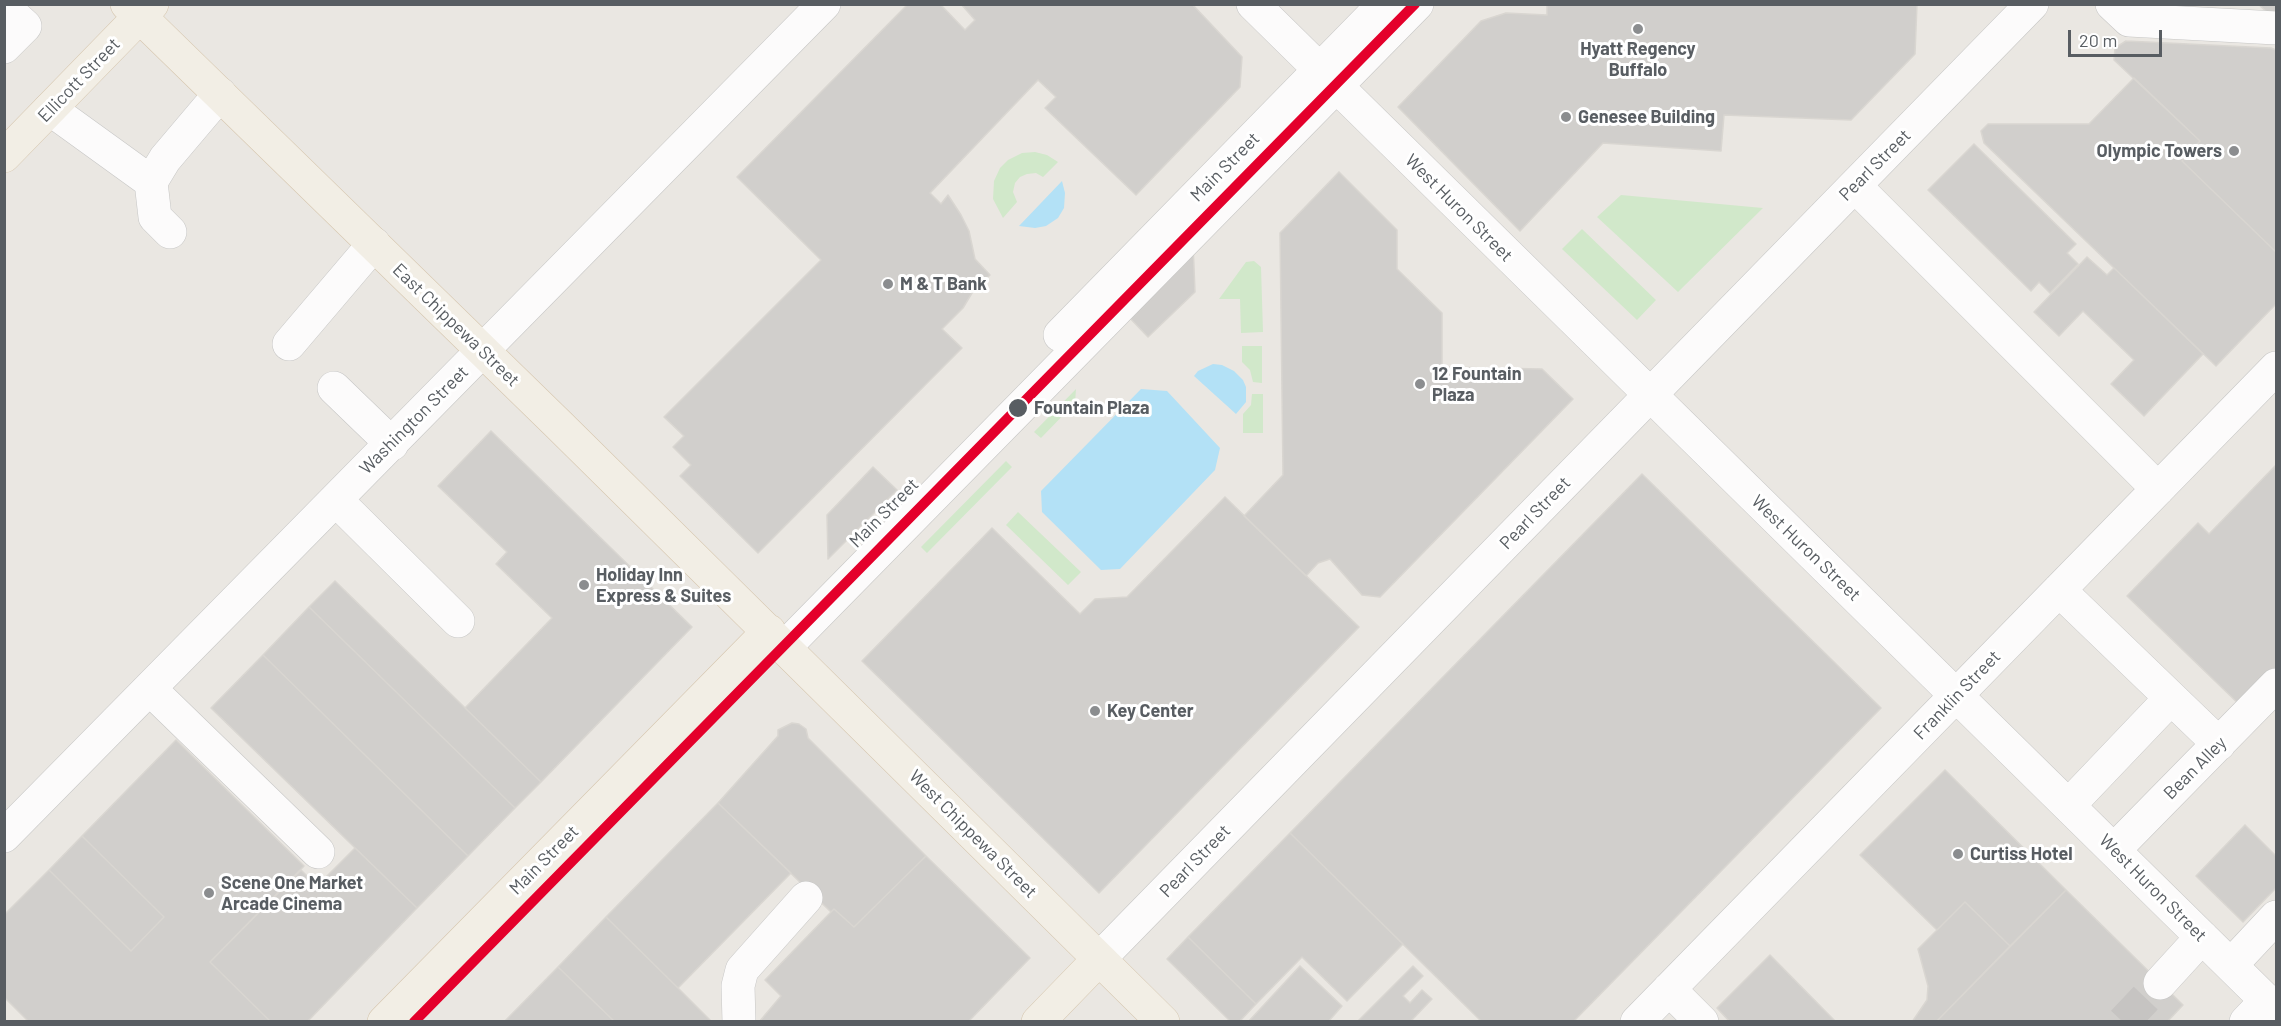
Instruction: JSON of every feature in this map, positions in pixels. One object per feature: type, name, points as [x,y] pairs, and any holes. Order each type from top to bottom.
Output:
[{"type":"main road","name":"East Chippewa Street","points":[[140,8],[220,94],[779,642]]},
{"type":"main road","name":"Ellicott Street","points":[[4,156],[50,110],[140,8]]},
{"type":"main road","name":"West Chippewa Street","points":[[779,642],[1163,1022]]},
{"type":"main road","name":"Main Street","points":[[384,1022],[779,642]]},
{"type":"main road","name":"Main Street","points":[[416,1022],[779,642]]},
{"type":"main road","name":"Pearl Street","points":[[1038,1022],[1099,959]]},
{"type":"street","name":"Washington Street","points":[[4,836],[824,4]]},
{"type":"street","name":"West Huron Street","points":[[1253,4],[2231,965],[2263,1010]]},
{"type":"street","name":"Main Street","points":[[1331,81],[1384,4]]},
{"type":"street","name":"Main Street","points":[[779,642],[1331,81],[1417,4]]},
{"type":"street","name":"Pearl Street","points":[[1099,959],[2032,4]]},
{"type":"street","points":[[2112,4],[2129,20],[2277,28]]},
{"type":"street","points":[[4,8],[25,26],[4,47]]},
{"type":"street","points":[[170,232],[155,217],[151,182],[165,159],[220,94]]},
{"type":"street","points":[[50,110],[151,182]]},
{"type":"street","points":[[1855,186],[2158,489]]},
{"type":"street","points":[[289,344],[374,244]]},
{"type":"street","name":"Franklin Street","points":[[1637,1022],[2277,368]]},
{"type":"street","points":[[334,388],[392,444]]},
{"type":"street","points":[[336,500],[458,621]]},
{"type":"street","points":[[2059,590],[2218,744]]},
{"type":"street","points":[[150,689],[318,852]]},
{"type":"street","points":[[2069,805],[2171,698]]},
{"type":"street","name":"Bean Alley","points":[[2114,850],[2218,744],[2271,702]]},
{"type":"street","points":[[739,1022],[738,987],[742,970],[806,898]]},
{"type":"street","points":[[2231,965],[2277,917]]},
{"type":"street","points":[[2160,983],[2202,937]]},
{"type":"street","points":[[1669,989],[1702,1022]]},
{"type":"green space","points":[[1035,152],[1047,155],[1058,162],[1043,177],[1036,173],[1020,177],[1015,183],[1013,192],[1017,202],[1003,218],[993,199],[994,181],[1000,168],[1008,160],[1022,153]]},
{"type":"green space","points":[[1621,195],[1763,208],[1678,292],[1597,217]]},
{"type":"green space","points":[[1582,229],[1656,300],[1637,320],[1562,249]]},
{"type":"green space","points":[[1254,261],[1261,267],[1263,332],[1241,333],[1240,299],[1219,299],[1246,262]]},
{"type":"green space","points":[[1242,346],[1262,346],[1262,383],[1253,382],[1250,370],[1242,362]]},
{"type":"green space","points":[[1076,389],[1075,403],[1041,438],[1034,432]]},
{"type":"green space","points":[[1252,394],[1263,394],[1263,433],[1243,433],[1243,414],[1251,405]]},
{"type":"green space","points":[[1006,461],[1012,467],[927,553],[921,547]]},
{"type":"green space","points":[[1018,512],[1081,572],[1068,585],[1006,525]]},
{"type":"water","points":[[1062,181],[1065,193],[1064,208],[1058,218],[1046,226],[1035,228],[1019,226]]},
{"type":"water","points":[[1213,364],[1222,365],[1234,371],[1243,380],[1246,387],[1246,402],[1236,414],[1194,376],[1198,371]]},
{"type":"water","points":[[1141,389],[1167,391],[1220,448],[1215,470],[1120,569],[1101,570],[1042,512],[1041,491]]},
{"type":"building","name":"M & T Bank","points":[[908,4],[940,4],[965,30],[975,20],[961,4],[1192,4],[1242,57],[1240,87],[1136,195],[1045,108],[1056,97],[1038,80],[930,193],[941,204],[948,195],[969,231],[975,259],[990,275],[942,329],[962,348],[758,553],[680,476],[691,465],[673,447],[684,436],[664,417],[821,260],[737,177]]},
{"type":"building","name":"Genesee Building","points":[[1547,4],[1917,4],[1915,54],[1851,120],[1724,115],[1721,151],[1603,143],[1520,231],[1398,107],[1481,21],[1506,13],[1547,15]]},
{"type":"building","points":[[2258,4],[2276,4],[2276,17],[2268,13]]},
{"type":"building","name":"Olympic Towers","points":[[2126,41],[2276,50],[2276,252],[2182,161],[2200,141],[2114,60],[2115,48]]},
{"type":"building","name":"Olympic Towers","points":[[2134,78],[2200,141],[2182,161],[2276,252],[2276,304],[2216,366],[1984,143],[1981,131],[1988,124],[2089,124]]},
{"type":"building","points":[[1974,144],[2076,244],[2067,253],[2078,264],[2050,293],[2039,282],[2031,291],[1928,190]]},
{"type":"building","name":"12 Fountain Plaza","points":[[1339,172],[1397,230],[1397,269],[1442,313],[1442,367],[1542,369],[1573,399],[1380,597],[1362,595],[1330,559],[1318,563],[1306,576],[1244,516],[1283,475],[1280,233]]},
{"type":"building","points":[[1193,243],[1195,292],[1148,337],[1125,313]]},
{"type":"building","points":[[2087,257],[2107,275],[2114,268],[2203,354],[2144,416],[2111,384],[2134,360],[2083,311],[2059,336],[2034,312]]},
{"type":"building","name":"Holiday Inn Express & Suites","points":[[491,431],[692,627],[541,782],[465,708],[552,618],[496,564],[507,552],[438,486]]},
{"type":"building","points":[[2276,465],[2276,675],[2244,709],[2127,596],[2198,523],[2209,534]]},
{"type":"building","points":[[873,467],[897,490],[828,559],[827,515]]},
{"type":"building","points":[[1642,474],[1881,708],[1573,1022],[1482,1022],[1290,833]]},
{"type":"building","name":"Key Center","points":[[1225,497],[1359,627],[1099,893],[862,661],[992,528],[1080,614],[1095,599],[1127,597]]},
{"type":"building","points":[[335,581],[541,782],[515,808],[309,607]]},
{"type":"building","points":[[309,607],[515,808],[468,856],[263,655]]},
{"type":"building","points":[[263,655],[468,856],[417,908],[211,708]]},
{"type":"building","points":[[792,723],[799,724],[806,729],[808,738],[926,856],[854,927],[834,909],[831,912],[718,803],[778,736],[778,730]]},
{"type":"building","name":"Scene One Market Arcade Cinema","points":[[176,740],[304,866],[210,962],[271,1022],[29,1022],[4,997],[4,915],[49,870],[131,951],[164,917],[82,836]]},
{"type":"building","points":[[1945,770],[2066,890],[2010,946],[1965,902],[1937,930],[1860,855]]},
{"type":"building","points":[[718,803],[791,873],[678,988],[606,917]]},
{"type":"building","points":[[2245,825],[2276,856],[2276,888],[2243,922],[2196,876]]},
{"type":"building","points":[[1290,833],[1403,944],[1347,1001],[1302,957],[1256,1004],[1188,937]]},
{"type":"building","points":[[82,836],[164,917],[131,951],[49,870]]},
{"type":"building","points":[[355,848],[417,908],[307,1022],[271,1022],[210,962],[301,870],[317,886]]},
{"type":"building","points":[[926,856],[1030,958],[968,1022],[759,1022],[781,996],[765,980],[834,909],[854,927]]},
{"type":"building","points":[[2066,890],[2183,1005],[2167,1022],[1936,1022]]},
{"type":"building","points":[[1965,902],[2010,946],[1936,1022],[1912,1022],[1927,1000],[1928,986],[1918,949]]},
{"type":"building","points":[[606,917],[712,1022],[615,1022],[558,967]]},
{"type":"building","points":[[1188,937],[1256,1004],[1239,1022],[1231,1022],[1167,959]]},
{"type":"building","points":[[1770,955],[1836,1022],[1730,1022],[1717,1008]]},
{"type":"building","points":[[1300,966],[1342,1006],[1328,1022],[1248,1022]]},
{"type":"building","points":[[1413,966],[1423,976],[1403,996],[1410,1003],[1422,990],[1432,999],[1410,1022],[1357,1022]]},
{"type":"building","points":[[558,967],[615,1022],[504,1022]]},
{"type":"tunnel","points":[[2123,1022],[2160,983]]},
{"type":"transit line","points":[[414,1022],[1415,4]]},
{"type":"place","name":"Hyatt Regency Buffalo","points":[[1638,29]]},
{"type":"place","name":"Genesee Building","points":[[1566,117]]},
{"type":"place","name":"Olympic Towers","points":[[2234,151]]},
{"type":"place","name":"M & T Bank","points":[[888,284]]},
{"type":"place","name":"12 Fountain Plaza","points":[[1420,384]]},
{"type":"place","name":"Fountain Plaza","points":[[1018,408]]},
{"type":"place","name":"Holiday Inn Express & Suites","points":[[584,585]]},
{"type":"place","name":"Key Center","points":[[1095,711]]},
{"type":"place","name":"Curtiss Hotel","points":[[1958,854]]},
{"type":"place","name":"Scene One Market Arcade Cinema","points":[[209,893]]}]
